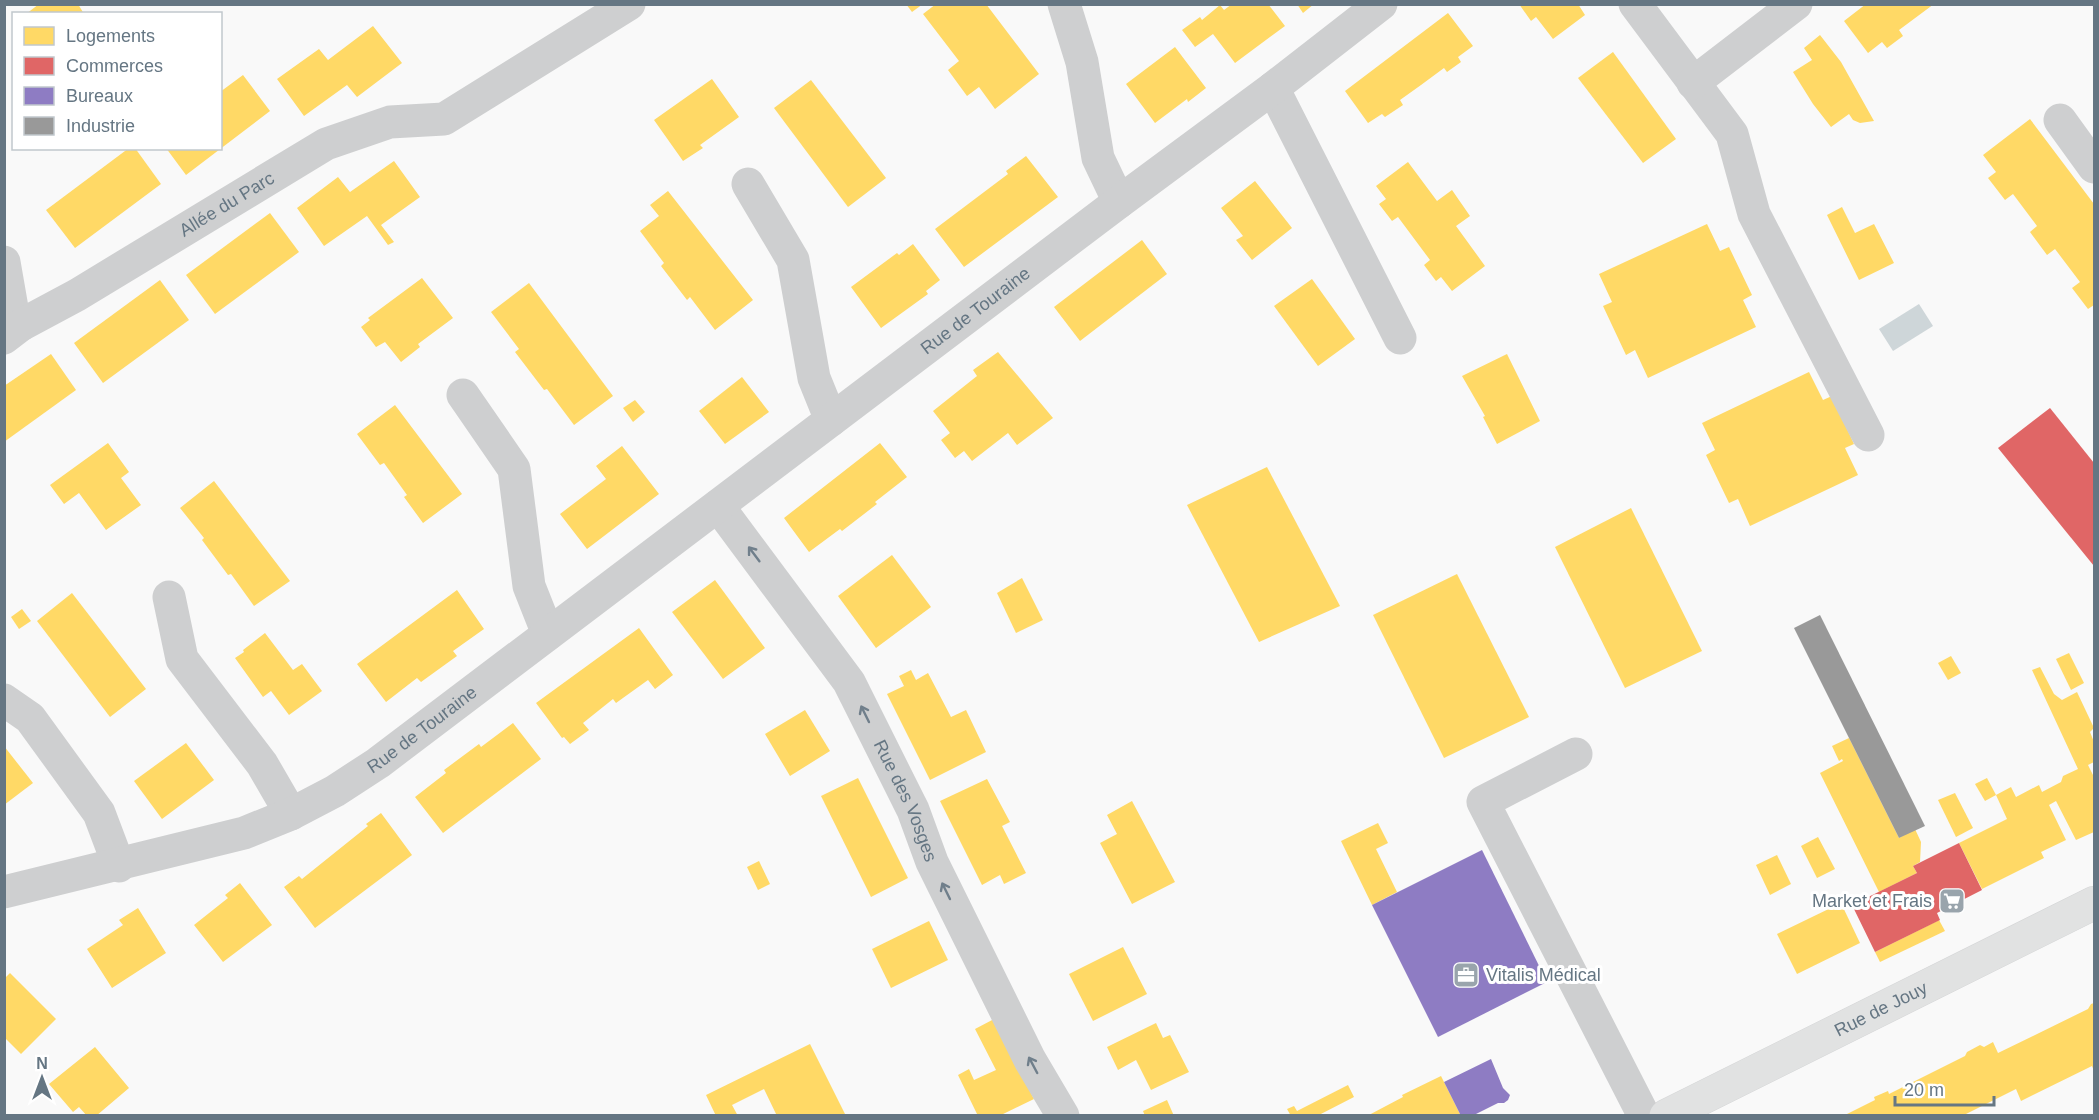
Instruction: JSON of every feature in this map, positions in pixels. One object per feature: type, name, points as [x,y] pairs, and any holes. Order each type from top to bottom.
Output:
[{"type":"main road","name":"Rue de Jouy","points":[[1666,1116],[2094,903]]},
{"type":"street","name":"Allée du Parc","points":[[4,262],[11,320],[76,295],[326,144],[390,122],[444,119],[629,4]]},
{"type":"street","points":[[1064,4],[1082,62],[1098,158],[1119,202]]},
{"type":"street","name":"Rue de Touraine","points":[[4,892],[119,866],[244,833],[291,814],[335,791],[378,763],[1273,88],[1381,4]]},
{"type":"street","points":[[1635,4],[1732,134],[1754,214],[1868,435]]},
{"type":"street","points":[[1693,83],[1796,4]]},
{"type":"street","points":[[1273,88],[1400,338]]},
{"type":"street","points":[[2060,120],[2094,167]]},
{"type":"street","points":[[748,184],[793,260],[814,378],[831,420]]},
{"type":"street","points":[[463,395],[514,469],[529,586],[548,634]]},
{"type":"street","name":"Rue des Vosges","points":[[718,506],[849,682],[913,810],[932,862],[1030,1060],[1063,1116]]},
{"type":"street","points":[[168,597],[182,659],[262,764],[291,814]]},
{"type":"street","points":[[4,700],[30,718],[99,813],[119,866]]},
{"type":"street","points":[[1576,754],[1483,802],[1644,1116]]},
{"type":"shaded area","points":[[1919,304],[1933,326],[1893,351],[1879,329]]},
{"type":"building: Logements","points":[[39,4],[78,4],[83,12],[29,12]]},
{"type":"building: Logements","points":[[906,4],[923,4],[912,12]]},
{"type":"building: Logements","points":[[936,4],[986,4],[1039,74],[995,109],[979,87],[967,96],[948,70],[959,61],[923,14]]},
{"type":"building: Logements","points":[[1232,4],[1268,4],[1285,26],[1235,63],[1213,34],[1195,47],[1182,30],[1200,17],[1202,20],[1220,5],[1224,10]]},
{"type":"building: Logements","points":[[1297,4],[1314,4],[1303,13]]},
{"type":"building: Logements","points":[[1519,4],[1578,4],[1585,15],[1553,39],[1536,17],[1531,21]]},
{"type":"building: Logements","points":[[1866,4],[1934,4],[1899,30],[1903,36],[1887,48],[1882,42],[1868,53],[1844,21]]},
{"type":"building: Logements","points":[[1448,13],[1473,46],[1458,57],[1461,62],[1447,72],[1444,68],[1400,100],[1403,105],[1385,117],[1382,114],[1368,123],[1345,91]]},
{"type":"building: Logements","points":[[373,26],[402,63],[357,97],[347,85],[304,116],[277,79],[319,49],[328,60]]},
{"type":"building: Logements","points":[[1820,35],[1841,62],[1874,121],[1860,123],[1853,120],[1849,114],[1831,127],[1813,104],[1793,72],[1812,60],[1804,48]]},
{"type":"building: Logements","points":[[1175,47],[1206,88],[1155,123],[1126,84]]},
{"type":"building: Logements","points":[[1613,52],[1676,139],[1643,163],[1578,78]]},
{"type":"building: Logements","points":[[243,75],[270,111],[222,148],[222,91]]},
{"type":"building: Logements","points":[[712,79],[739,117],[700,145],[703,148],[683,161],[654,120]]},
{"type":"building: Logements","points":[[811,80],[886,178],[848,207],[774,108]]},
{"type":"building: Logements","points":[[2030,119],[2094,204],[2094,305],[2088,309],[2072,288],[2080,282],[2055,249],[2047,255],[2030,232],[2037,226],[2013,194],[2005,200],[1988,178],[1996,172],[1983,155]]},
{"type":"building: Logements","points":[[126,150],[136,150],[161,184],[75,248],[46,210]]},
{"type":"building: Logements","points":[[167,150],[219,150],[186,175]]},
{"type":"building: Logements","points":[[1026,156],[1058,197],[964,267],[935,229],[1008,174],[1006,171]]},
{"type":"building: Logements","points":[[394,161],[420,197],[381,225],[394,242],[388,245],[367,216],[324,246],[297,208],[338,177],[350,192]]},
{"type":"building: Logements","points":[[1408,162],[1437,201],[1452,190],[1470,216],[1456,226],[1485,266],[1452,291],[1441,277],[1436,281],[1424,265],[1430,260],[1398,217],[1392,221],[1379,204],[1386,199],[1376,186]]},
{"type":"building: Logements","points":[[1255,181],[1292,228],[1252,260],[1236,240],[1243,236],[1221,208]]},
{"type":"building: Logements","points":[[668,191],[753,300],[715,330],[690,297],[687,300],[661,266],[664,263],[640,231],[659,216],[650,205]]},
{"type":"building: Logements","points":[[1842,207],[1855,233],[1874,224],[1894,263],[1859,280],[1827,215]]},
{"type":"building: Logements","points":[[270,213],[299,252],[215,314],[186,275]]},
{"type":"building: Logements","points":[[1707,224],[1720,251],[1729,247],[1752,295],[1743,300],[1756,327],[1648,378],[1635,350],[1626,355],[1603,306],[1612,302],[1599,274]]},
{"type":"building: Logements","points":[[1142,240],[1167,274],[1080,341],[1054,307]]},
{"type":"building: Logements","points":[[913,244],[940,280],[926,291],[928,294],[881,328],[851,287]]},
{"type":"building: Logements","points":[[422,278],[453,318],[418,344],[420,347],[401,362],[385,342],[376,347],[361,327],[370,320],[368,318]]},
{"type":"building: Logements","points":[[1312,279],[1355,339],[1318,366],[1274,306]]},
{"type":"building: Logements","points":[[160,280],[189,320],[103,383],[74,343]]},
{"type":"building: Logements","points":[[529,283],[613,396],[574,425],[515,352],[519,349],[491,312]]},
{"type":"building: Logements","points":[[998,352],[1053,418],[1017,445],[1008,433],[972,461],[964,451],[955,458],[941,440],[950,433],[933,411],[977,376],[973,370]]},
{"type":"building: Logements","points":[[51,354],[76,390],[4,442],[4,386]]},
{"type":"building: Logements","points":[[1507,354],[1540,421],[1497,444],[1483,417],[1485,416],[1462,376]]},
{"type":"building: Logements","points":[[1809,372],[1823,400],[1832,396],[1854,444],[1845,448],[1858,475],[1750,526],[1738,499],[1729,503],[1706,455],[1715,450],[1702,423]]},
{"type":"building: Logements","points":[[742,377],[769,412],[725,444],[699,411]]},
{"type":"building: Logements","points":[[635,400],[645,412],[633,422],[623,408]]},
{"type":"building: Logements","points":[[395,405],[462,494],[423,523],[404,497],[407,495],[384,463],[380,465],[357,434]]},
{"type":"building: Logements","points":[[108,443],[129,472],[121,478],[141,505],[106,530],[79,493],[64,504],[50,485]]},
{"type":"building: Logements","points":[[880,443],[907,477],[842,531],[840,529],[809,552],[784,518]]},
{"type":"building: Logements","points":[[622,446],[659,494],[587,549],[560,514],[606,479],[596,466]]},
{"type":"building: Logements","points":[[1267,467],[1340,606],[1259,642],[1187,505]]},
{"type":"building: Logements","points":[[214,481],[290,581],[254,606],[231,574],[228,575],[202,540],[204,538],[180,508]]},
{"type":"building: Logements","points":[[1631,508],[1702,651],[1625,688],[1555,547]]},
{"type":"building: Logements","points":[[892,555],[931,607],[876,648],[838,596]]},
{"type":"building: Logements","points":[[1457,574],[1529,717],[1444,758],[1373,615]]},
{"type":"building: Logements","points":[[1022,578],[1043,620],[1016,633],[997,593]]},
{"type":"building: Logements","points":[[715,580],[765,648],[723,679],[672,612]]},
{"type":"building: Logements","points":[[457,590],[484,629],[453,651],[457,656],[421,682],[417,678],[386,702],[357,664]]},
{"type":"building: Logements","points":[[72,593],[146,689],[110,717],[37,621]]},
{"type":"building: Logements","points":[[22,609],[31,621],[19,629],[11,617]]},
{"type":"building: Logements","points":[[639,628],[673,675],[655,689],[648,680],[616,703],[613,699],[583,723],[589,730],[570,744],[564,737],[562,738],[536,703]]},
{"type":"building: Logements","points":[[265,633],[293,670],[302,664],[322,691],[289,715],[271,691],[263,697],[235,658]]},
{"type":"building: Logements","points":[[2069,653],[2084,683],[2071,690],[2056,659]]},
{"type":"building: Logements","points":[[1951,656],[1961,673],[1948,680],[1938,663]]},
{"type":"building: Logements","points":[[2040,667],[2054,694],[2062,700],[2077,692],[2094,728],[2090,732],[2094,742],[2094,762],[2088,765],[2094,777],[2094,832],[2076,840],[2056,801],[2049,805],[2066,840],[2041,852],[2044,858],[1982,889],[1959,843],[2007,819],[1996,795],[2011,787],[2016,797],[2039,785],[2042,792],[2061,782],[2063,776],[2078,769],[2032,670]]},
{"type":"building: Logements","points":[[911,670],[916,680],[928,673],[951,717],[966,710],[986,752],[930,780],[887,694],[904,686],[899,676]]},
{"type":"building: Logements","points":[[805,710],[830,751],[790,776],[765,734]]},
{"type":"building: Logements","points":[[513,723],[541,759],[443,833],[415,797],[446,773],[444,770],[479,744],[481,747]]},
{"type":"building: Logements","points":[[1849,738],[1899,838],[1915,829],[1921,842],[1920,862],[1913,866],[1917,873],[1879,892],[1820,773],[1843,761],[1842,759],[1839,761],[1832,746]]},
{"type":"building: Logements","points":[[186,743],[214,780],[162,819],[134,781]]},
{"type":"building: Logements","points":[[4,746],[33,783],[4,805]]},
{"type":"building: Logements","points":[[858,778],[908,878],[871,897],[821,796]]},
{"type":"building: Logements","points":[[1987,778],[1996,795],[1985,801],[1975,784]]},
{"type":"building: Logements","points":[[987,779],[1010,822],[1002,826],[1026,873],[1004,884],[1000,875],[982,885],[940,801]]},
{"type":"building: Logements","points":[[1955,793],[1973,828],[1956,837],[1938,800]]},
{"type":"building: Logements","points":[[1132,801],[1175,882],[1132,904],[1100,843],[1117,834],[1107,815]]},
{"type":"building: Logements","points":[[381,813],[412,855],[315,928],[284,887],[299,876],[302,879]]},
{"type":"building: Logements","points":[[1378,823],[1388,843],[1376,849],[1397,892],[1372,905],[1341,841]]},
{"type":"building: Logements","points":[[1818,837],[1835,869],[1817,878],[1801,846]]},
{"type":"building: Logements","points":[[1777,855],[1791,884],[1770,895],[1756,865]]},
{"type":"building: Logements","points":[[759,861],[770,884],[758,890],[747,867]]},
{"type":"building: Logements","points":[[240,883],[272,925],[223,962],[194,925],[228,898],[225,895]]},
{"type":"building: Logements","points":[[1841,903],[1860,943],[1797,974],[1777,934]]},
{"type":"building: Logements","points":[[138,908],[166,953],[112,988],[87,949],[123,925],[119,920]]},
{"type":"building: Logements","points":[[1939,920],[1945,931],[1880,962],[1875,952]]},
{"type":"building: Logements","points":[[929,921],[948,960],[891,988],[872,949]]},
{"type":"building: Logements","points":[[1123,947],[1147,994],[1093,1021],[1069,974]]},
{"type":"building: Logements","points":[[10,973],[56,1019],[21,1054],[4,1037],[4,979]]},
{"type":"building: Logements","points":[[2094,1003],[2094,1071],[2092,1066],[2021,1101],[2016,1089],[1962,1116],[1843,1116],[1875,1100],[1874,1097],[1888,1091],[1889,1094],[1965,1056],[1967,1052],[1980,1045],[1984,1047],[1993,1042],[1998,1053],[2088,1009]]},
{"type":"building: Logements","points":[[994,1019],[1034,1099],[999,1116],[978,1116],[958,1075],[969,1069],[974,1080],[996,1070],[975,1029]]},
{"type":"building: Logements","points":[[1156,1023],[1163,1038],[1170,1035],[1189,1072],[1151,1090],[1136,1060],[1118,1070],[1107,1047]]},
{"type":"building: Logements","points":[[810,1044],[846,1116],[777,1116],[764,1089],[732,1105],[738,1116],[716,1116],[706,1095]]},
{"type":"building: Logements","points":[[95,1047],[129,1088],[96,1116],[87,1116],[79,1107],[73,1112],[49,1084]]},
{"type":"building: Logements","points":[[1441,1076],[1461,1116],[1367,1116],[1403,1097],[1402,1095]]},
{"type":"building: Logements","points":[[1348,1085],[1354,1097],[1317,1116],[1291,1116],[1287,1109],[1294,1106],[1297,1111]]},
{"type":"building: Logements","points":[[1167,1100],[1174,1116],[1145,1116],[1143,1111]]},
{"type":"building: Commerces","points":[[2050,408],[2094,463],[2094,566],[1998,448]]},
{"type":"building: Commerces","points":[[1959,843],[1982,890],[1937,913],[1940,920],[1875,952],[1852,905],[1917,873],[1913,866]]},
{"type":"building: Bureaux","points":[[1482,850],[1547,982],[1438,1037],[1372,905]]},
{"type":"building: Bureaux","points":[[1491,1059],[1503,1088],[1510,1095],[1508,1100],[1472,1116],[1461,1116],[1444,1082]]},
{"type":"building: Industrie","points":[[1820,615],[1925,826],[1899,838],[1794,628]]},
{"type":"place","name":"Market et Frais","points":[[1952,901]]},
{"type":"place","name":"Vitalis Médical","points":[[1466,975]]}]
